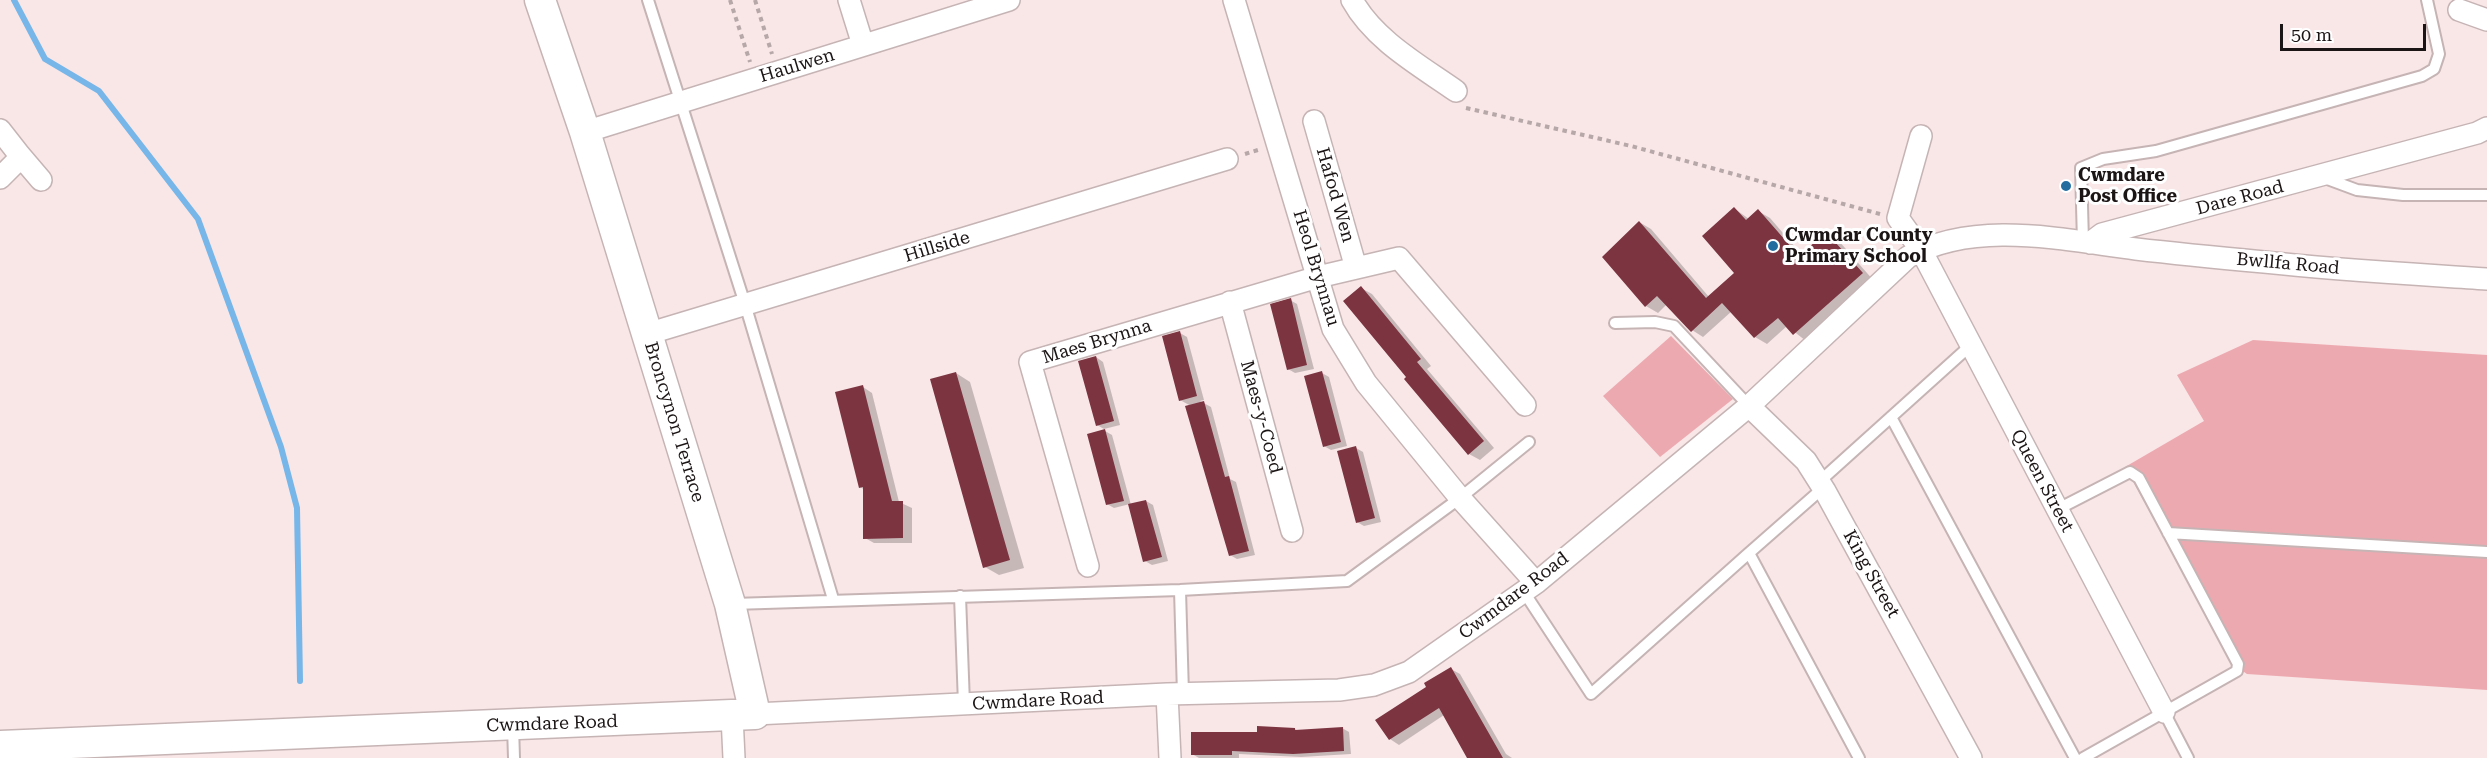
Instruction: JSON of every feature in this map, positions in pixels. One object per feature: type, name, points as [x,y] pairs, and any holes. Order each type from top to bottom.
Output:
[{"type":"street","name":"Broncynon Terrace","points":[[540,0],[585,132],[730,604],[744,715]]},
{"type":"street","points":[[849,0],[863,45]]},
{"type":"street","name":"Haulwen","points":[[585,132],[1009,0]]},
{"type":"street","name":"Heol Brynnau","points":[[1234,0],[1334,329],[1366,383],[1530,588]]},
{"type":"street","points":[[1352,0],[1362,18],[1397,49],[1456,91]]},
{"type":"street","points":[[2459,10],[2487,20]]},
{"type":"street","name":"Hafod Wen","points":[[1314,121],[1356,268]]},
{"type":"street","name":"Dare Road","points":[[2087,242],[2102,234],[2477,133],[2487,128]]},
{"type":"street","points":[[0,130],[41,180]]},
{"type":"street","points":[[1898,218],[1921,136]]},
{"type":"street","points":[[0,178],[18,160],[18,153]]},
{"type":"street","name":"Hillside","points":[[647,334],[1227,159]]},
{"type":"street","name":"Queen Street","points":[[1898,218],[1921,250],[2164,712]]},
{"type":"street","points":[[1921,250],[1990,236],[2044,237],[2087,242]]},
{"type":"street","name":"Bwllfa Road","points":[[2087,242],[2285,264],[2487,279]]},
{"type":"street","name":"Cwmdare Road","points":[[0,746],[97,750],[513,725],[1175,694],[1339,690],[1374,685],[1409,672],[1530,588],[1749,406],[1890,271],[1921,250]]},
{"type":"street","points":[[1230,302],[1318,277],[1399,258],[1525,405]]},
{"type":"street","name":"Maes-y-Coed","points":[[1230,302],[1292,531]]},
{"type":"street","name":"Maes Brynna","points":[[1088,566],[1030,362],[1230,302]]},
{"type":"street","name":"King Street","points":[[1749,406],[1806,461],[1971,758]]},
{"type":"street","points":[[1170,758],[1175,694]]},
{"type":"street","points":[[734,758],[744,715]]},
{"type":"lane","points":[[648,0],[745,304],[832,599]]},
{"type":"lane","points":[[2087,242],[2081,168],[2103,159],[2156,151],[2422,76],[2434,69],[2439,54],[2427,0]]},
{"type":"lane","points":[[2320,176],[2357,190],[2403,195],[2487,195]]},
{"type":"lane","points":[[1615,324],[1655,322],[1674,326],[1749,406]]},
{"type":"lane","points":[[1530,588],[1592,694],[1749,553],[1891,417],[1971,345]]},
{"type":"lane","points":[[1891,417],[2075,758]]},
{"type":"lane","points":[[730,604],[832,599],[1180,590],[1347,581],[1460,498],[1529,442]]},
{"type":"lane","points":[[2058,510],[2130,472],[2139,478],[2238,663],[2237,671],[2083,758]]},
{"type":"lane","points":[[2168,533],[2487,552]]},
{"type":"lane","points":[[1749,553],[1859,758]]},
{"type":"lane","points":[[1175,694],[1180,590]]},
{"type":"lane","points":[[960,596],[964,704]]},
{"type":"lane","points":[[2164,712],[2188,758]]},
{"type":"lane","points":[[513,725],[514,758]]},
{"type":"path","points":[[730,0],[755,79]]},
{"type":"path","points":[[755,0],[778,72]]},
{"type":"path","points":[[1456,91],[1460,107],[1631,146],[1898,218]]},
{"type":"path","points":[[1227,159],[1278,144]]},
{"type":"shaded area","points":[[1671,336],[1733,399],[1660,457],[1603,396]]},
{"type":"shaded area","points":[[2253,340],[2487,355],[2487,690],[2247,674],[2234,665],[2125,467],[2204,421],[2177,375]]},
{"type":"building","points":[[1734,207],[1746,220],[1758,209],[1799,256],[1826,232],[1863,273],[1793,335],[1778,318],[1754,338],[1722,303],[1691,332],[1657,296],[1645,307],[1602,257],[1639,221],[1706,298],[1734,273],[1702,236]]},
{"type":"building","points":[[1361,286],[1421,359],[1417,362],[1484,441],[1468,455],[1343,301]]},
{"type":"building","points":[[1291,298],[1307,365],[1287,370],[1270,304]]},
{"type":"building","points":[[1180,331],[1197,396],[1179,401],[1162,336]]},
{"type":"building","points":[[1096,356],[1114,421],[1096,426],[1078,361]]},
{"type":"building","points":[[1322,371],[1341,442],[1323,447],[1304,376]]},
{"type":"building","points":[[956,372],[1010,560],[983,568],[930,379]]},
{"type":"building","points":[[863,385],[892,501],[903,501],[903,538],[863,539],[863,487],[859,488],[835,392]]},
{"type":"building","points":[[1204,401],[1225,477],[1229,476],[1249,551],[1229,556],[1185,406]]},
{"type":"building","points":[[1105,429],[1124,501],[1106,505],[1087,434]]},
{"type":"building","points":[[1356,446],[1375,518],[1356,523],[1337,451]]},
{"type":"building","points":[[1146,500],[1162,557],[1143,562],[1128,504]]},
{"type":"building","points":[[1451,667],[1503,758],[1467,758],[1439,708],[1389,740],[1375,720],[1426,687],[1424,683]]},
{"type":"building","points":[[1257,726],[1295,728],[1295,730],[1343,727],[1344,751],[1293,754],[1232,751],[1232,755],[1191,755],[1191,732],[1257,732]]},
{"type":"waterway","points":[[14,0],[45,59],[99,91],[198,219],[281,447],[297,508],[300,681]]},
{"type":"place","name":"Cwmdare Post Office","points":[[2066,186]]},
{"type":"place","name":"Cwmdar County Primary School","points":[[1773,246]]}]
